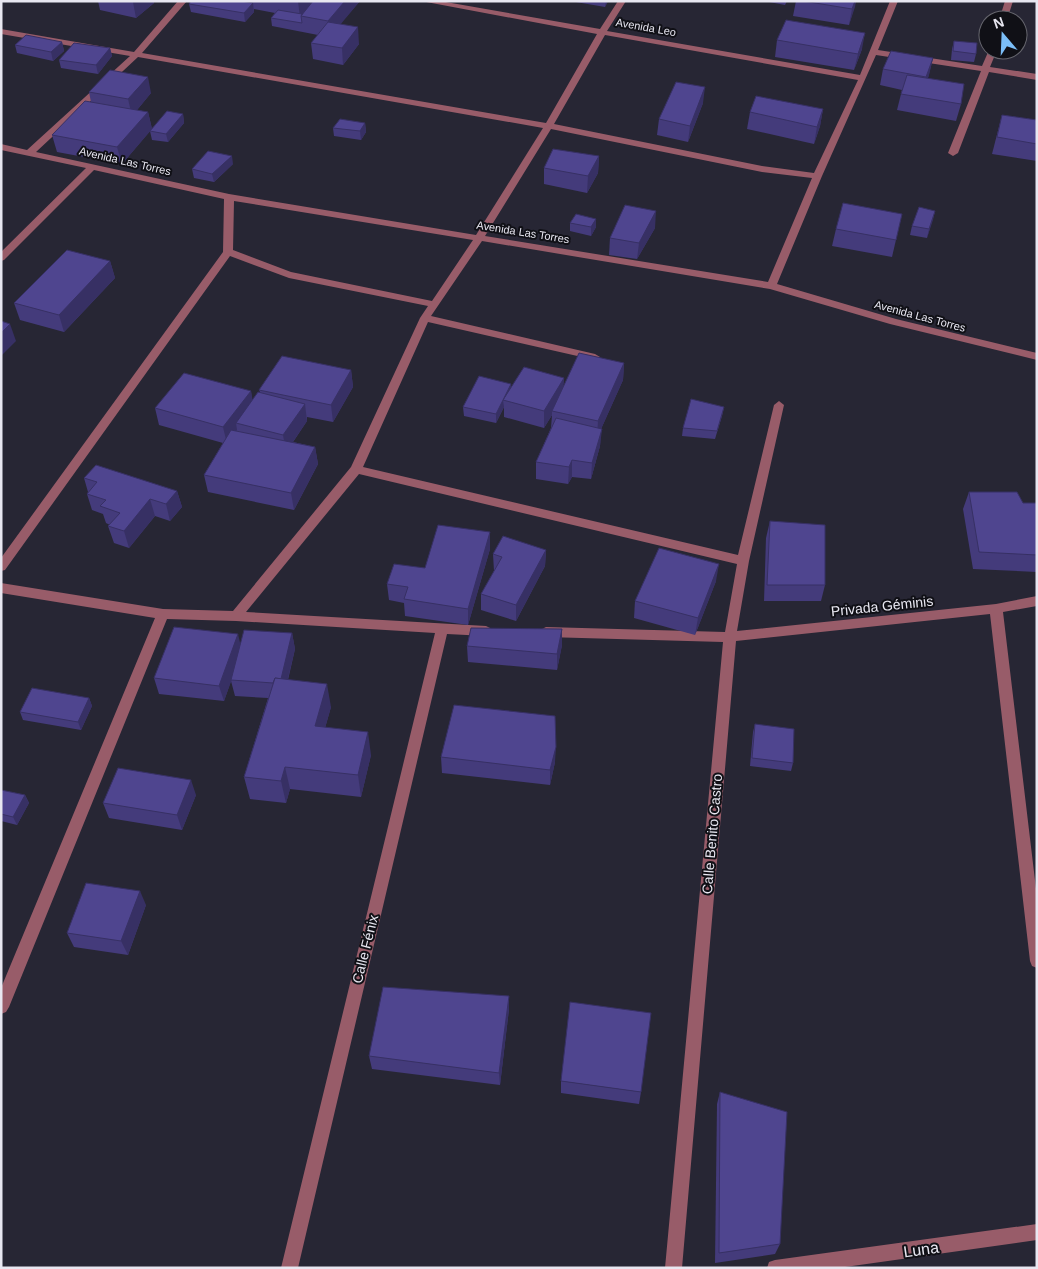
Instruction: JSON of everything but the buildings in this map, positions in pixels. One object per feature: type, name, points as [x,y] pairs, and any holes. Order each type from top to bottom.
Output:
[{"type":"street","points":[[30,153],[136,55],[183,1]]},
{"type":"street","name":"Avenida Leo","points":[[425,1],[863,78]]},
{"type":"street","points":[[236,616],[356,470],[425,318],[479,238],[549,126],[602,31],[622,1]]},
{"type":"street","points":[[771,286],[817,176],[863,78],[894,1]]},
{"type":"street","points":[[1,31],[549,126],[762,169],[817,176]]},
{"type":"street","points":[[873,52],[1037,77]]},
{"type":"street","points":[[953,153],[990,60]]},
{"type":"street","name":"Avenida Las Torres","points":[[1,148],[93,166],[228,197],[771,286],[894,322],[1037,357]]},
{"type":"street","points":[[1,258],[93,166]]},
{"type":"street","points":[[1,567],[228,252],[228,197]]},
{"type":"street","points":[[228,252],[289,275],[433,304]]},
{"type":"street","points":[[425,318],[497,336],[607,359]]},
{"type":"street","name":"Calle Benito Castro","points":[[673,1268],[730,636],[743,561],[779,406]]},
{"type":"street","points":[[356,470],[743,561]]},
{"type":"street","points":[[1,588],[163,614],[236,616],[442,630],[502,631]]},
{"type":"street","name":"Privada Géminis","points":[[532,632],[730,636],[996,609],[1037,601]]},
{"type":"street","points":[[996,609],[1037,961]]},
{"type":"street","points":[[1,1007],[163,614]]},
{"type":"street","name":"Calle Fénix","points":[[289,1268],[442,630]]},
{"type":"street","name":"Luna","points":[[776,1268],[1037,1232]]}]
